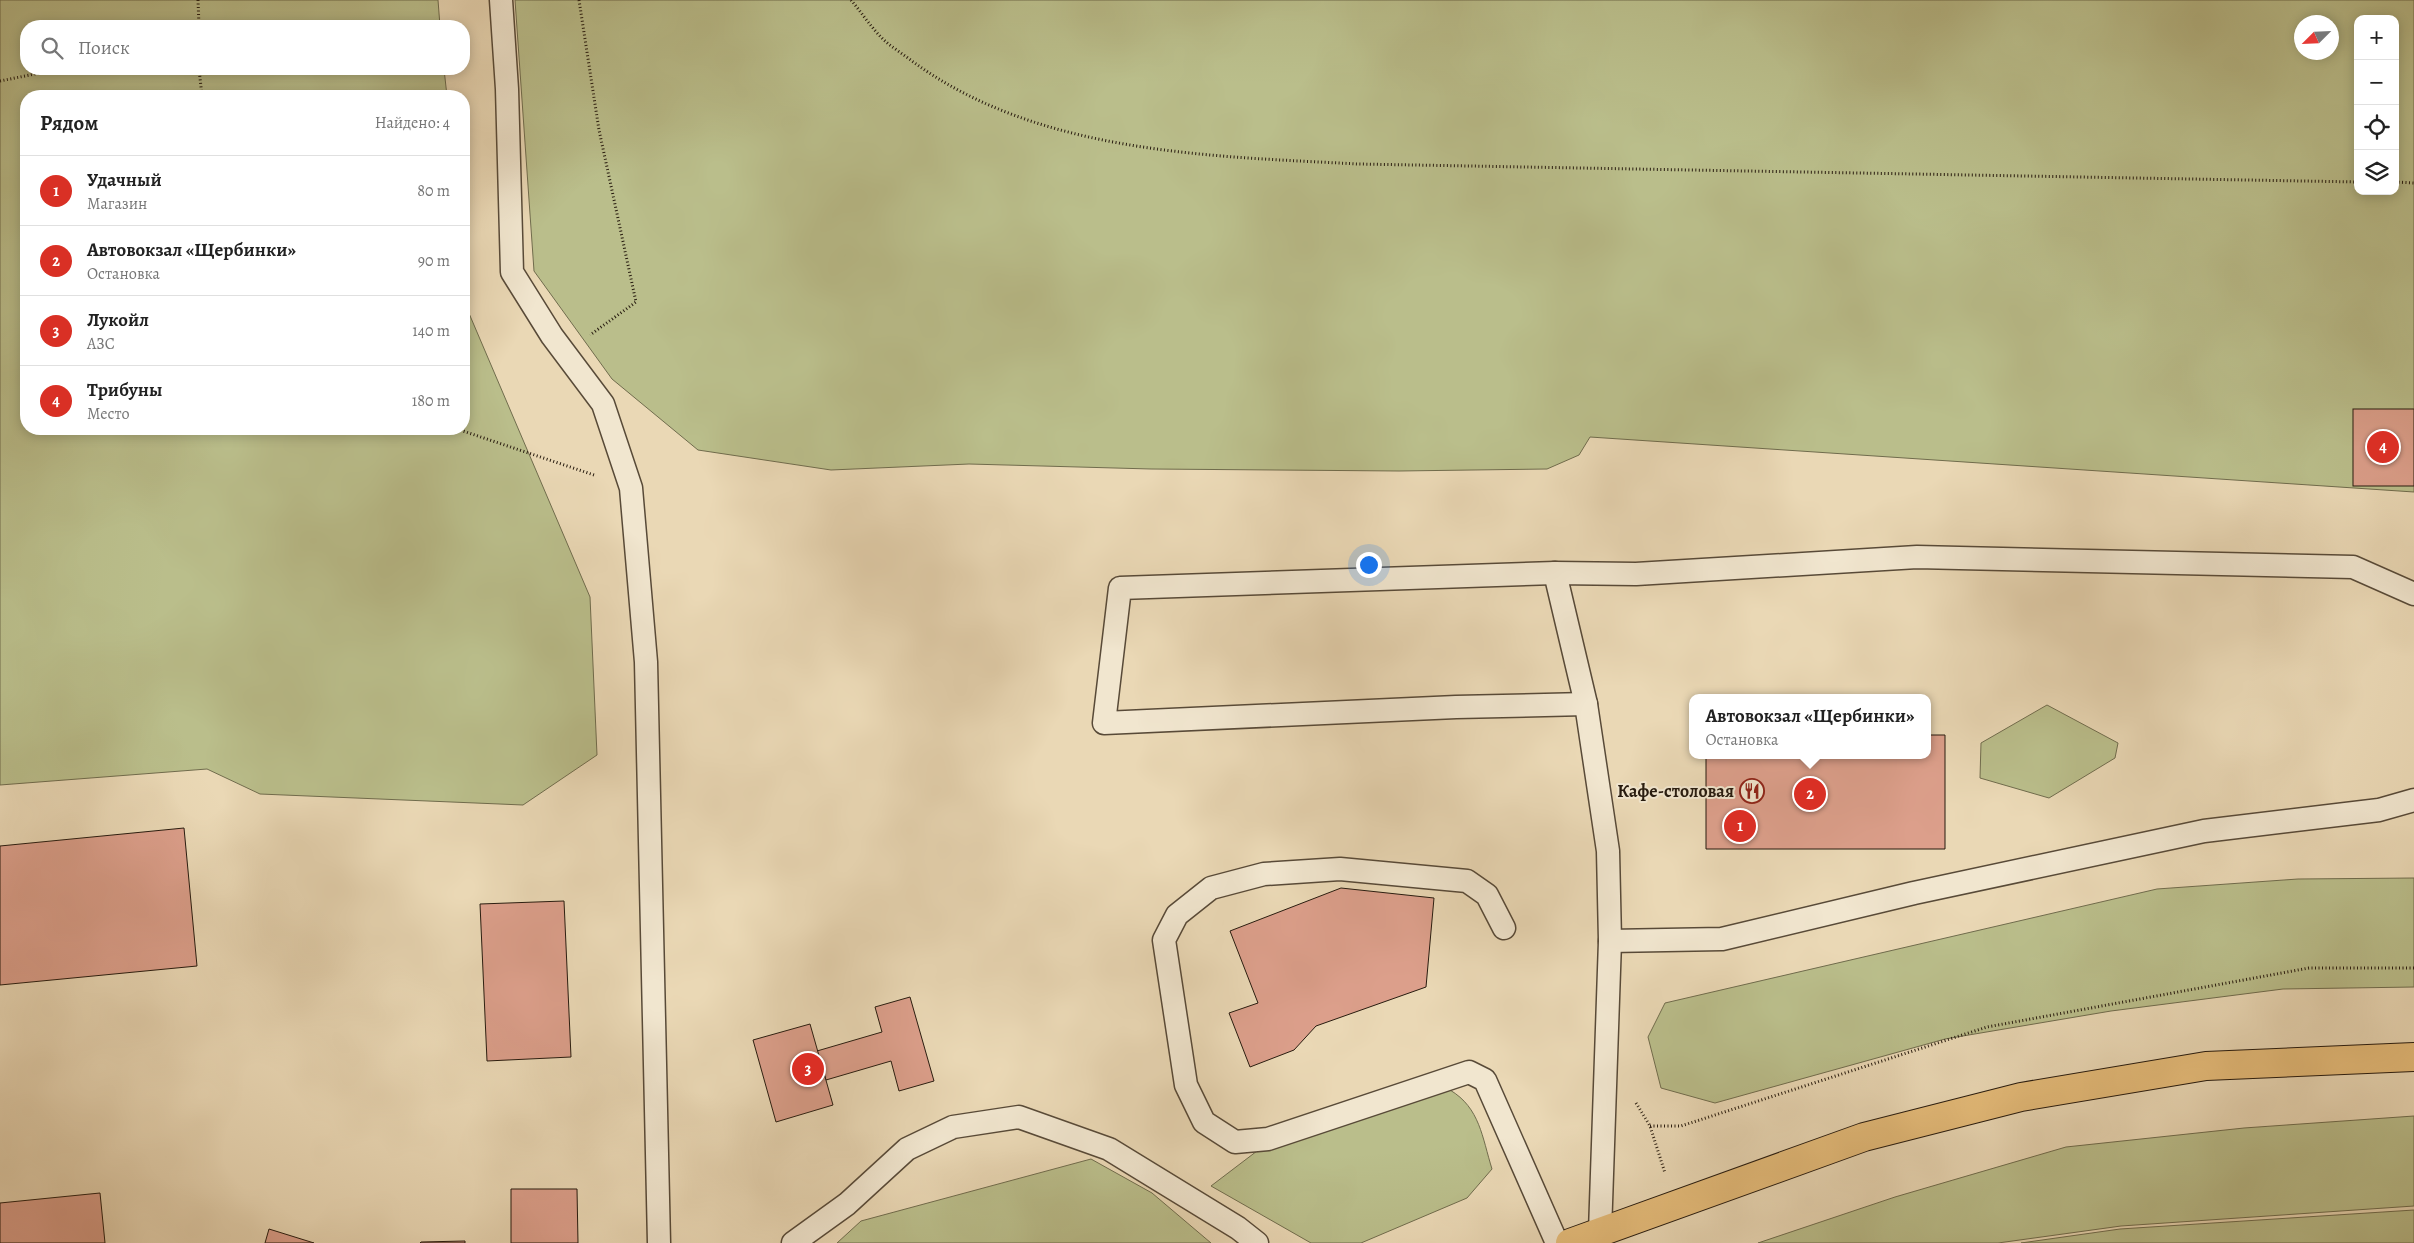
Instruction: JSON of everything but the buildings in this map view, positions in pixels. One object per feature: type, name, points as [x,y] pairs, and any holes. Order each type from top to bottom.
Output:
[{"type":"main road","points":[[1570,1243],[1864,1137],[2022,1097],[2206,1066],[2414,1057]]},
{"type":"lane","points":[[501,0],[507,89],[512,272],[565,353],[603,404],[631,488],[646,662],[659,1243]]},
{"type":"lane","points":[[1586,704],[1436,708],[1104,723],[1120,588],[1555,573],[1636,574],[1917,557],[2354,567],[2414,594]]},
{"type":"lane","points":[[1555,573],[1586,704],[1608,851],[1610,941],[1600,1232]]},
{"type":"lane","points":[[1610,941],[1722,939],[1914,893],[2204,831],[2379,810],[2414,800]]},
{"type":"lane","points":[[1504,928],[1487,895],[1467,881],[1340,869],[1264,874],[1211,888],[1177,915],[1164,940],[1186,1085],[1204,1122],[1235,1142],[1268,1140],[1469,1072],[1485,1080],[1557,1243]]},
{"type":"lane","points":[[792,1243],[847,1204],[907,1149],[953,1127],[1019,1117],[1109,1149],[1238,1228],[1257,1243]]},
{"type":"path","points":[[198,0],[199,20]]},
{"type":"path","points":[[565,353],[636,302],[599,130],[579,0]]},
{"type":"path","points":[[851,0],[885,40],[940,81],[998,109],[1070,132],[1145,149],[1249,158],[1358,164],[2354,182]]},
{"type":"path","points":[[0,80],[27,75]]},
{"type":"path","points":[[200,75],[201,90]]},
{"type":"path","points":[[2399,182],[2414,183]]},
{"type":"path","points":[[470,433],[631,488]]},
{"type":"path","points":[[1650,1126],[1681,1126],[1987,1027],[2309,968],[2414,968]]},
{"type":"path","points":[[1635,1101],[1650,1126],[1674,1205]]},
{"type":"green space","points":[[0,0],[438,0],[440,20],[20,20],[20,75],[445,75],[446,90],[20,90],[20,435],[470,435],[470,316],[590,597],[597,755],[523,805],[260,794],[207,769],[0,785]]},
{"type":"green space","points":[[515,0],[2414,0],[2414,492],[1590,437],[1579,455],[1547,469],[1399,471],[1151,469],[969,464],[831,470],[698,450],[612,379],[534,271]]},
{"type":"green space","points":[[2047,705],[2118,743],[2115,758],[2049,798],[1980,778],[1981,743]]},
{"type":"green space","points":[[2414,878],[2414,987],[2283,989],[2111,1011],[1945,1039],[1715,1103],[1661,1088],[1648,1037],[1665,1003],[2157,889],[2298,879]]},
{"type":"green space","points":[[1450,1090],[1468,1105],[1474,1114],[1492,1169],[1467,1198],[1361,1243],[1311,1243],[1211,1186],[1257,1151]]},
{"type":"green space","points":[[2414,1116],[2414,1206],[2121,1226],[1998,1243],[1758,1243],[1895,1197],[2066,1147],[2244,1128]]},
{"type":"green space","points":[[1091,1159],[1152,1193],[1211,1243],[837,1243],[861,1221]]},
{"type":"green space","points":[[2414,1210],[2414,1243],[2021,1243],[2120,1229]]},
{"type":"place","name":"Трибуны","points":[[2383,447]]},
{"type":"place","name":"Кафе-столовая","points":[[1752,791]]},
{"type":"place","name":"Автовокзал «Щербинки»","points":[[1810,794]]},
{"type":"place","name":"Удачный","points":[[1740,826]]},
{"type":"place","name":"Лукойл","points":[[808,1069]]}]
